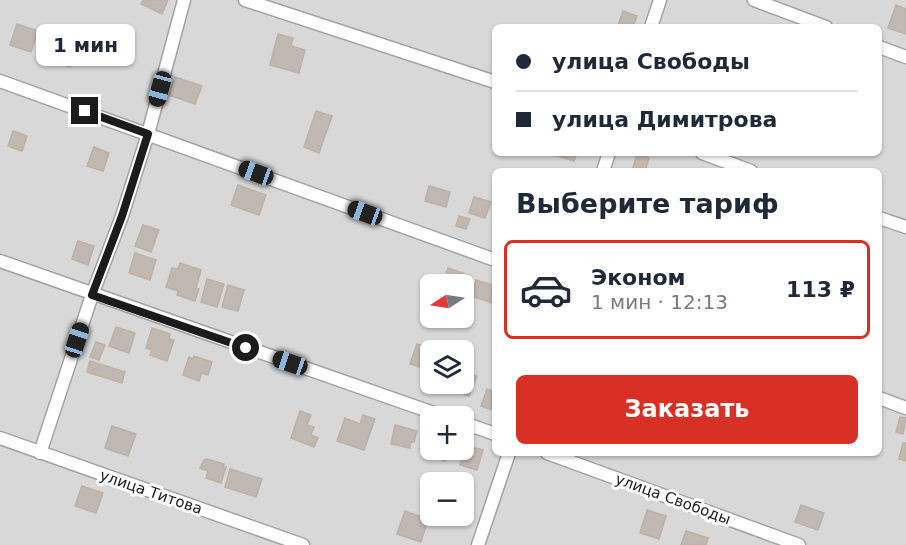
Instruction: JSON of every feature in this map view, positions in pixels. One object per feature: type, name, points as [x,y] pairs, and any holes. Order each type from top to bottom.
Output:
[{"type":"street","points":[[40,453],[92,295],[122,216],[148,134],[184,0]]},
{"type":"street","points":[[245,0],[492,81]]},
{"type":"street","points":[[652,24],[660,0]]},
{"type":"street","points":[[754,0],[818,24]]},
{"type":"street","points":[[882,48],[906,57]]},
{"type":"street","points":[[0,81],[492,259]]},
{"type":"street","points":[[710,156],[743,168]]},
{"type":"street","points":[[882,219],[906,228]]},
{"type":"street","points":[[0,261],[420,408]]},
{"type":"street","points":[[882,399],[906,408]]},
{"type":"street","points":[[474,427],[492,433]]},
{"type":"street","name":"улица Титова","points":[[0,438],[303,545]]},
{"type":"street","points":[[478,545],[508,456]]},
{"type":"street","name":"улица Свободы","points":[[555,456],[799,545]]},
{"type":"shaded area","points":[[0,0],[906,0],[906,545],[0,545]]},
{"type":"building","points":[[143,0],[168,0],[162,14],[141,4]]},
{"type":"building","points":[[896,5],[906,9],[906,34],[888,28]]},
{"type":"building","points":[[623,11],[637,16],[634,24],[618,24]]},
{"type":"building","points":[[17,24],[38,31],[31,52],[10,45]]},
{"type":"building","points":[[278,34],[293,38],[291,46],[305,50],[299,73],[270,65]]},
{"type":"building","points":[[53,37],[77,45],[70,67],[46,60]]},
{"type":"building","points":[[175,77],[202,86],[195,104],[169,95]]},
{"type":"building","points":[[316,111],[332,116],[319,153],[304,147]]},
{"type":"building","points":[[13,131],[27,136],[22,151],[8,146]]},
{"type":"building","points":[[94,147],[109,153],[103,171],[87,166]]},
{"type":"building","points":[[557,156],[576,156],[574,161]]},
{"type":"building","points":[[636,156],[649,158],[646,168],[633,168]]},
{"type":"building","points":[[238,185],[266,195],[259,215],[231,205]]},
{"type":"building","points":[[429,186],[450,192],[446,207],[425,201]]},
{"type":"building","points":[[474,197],[491,202],[485,218],[469,213]]},
{"type":"building","points":[[459,216],[470,219],[466,229],[456,226]]},
{"type":"building","points":[[143,225],[159,230],[151,252],[135,246]]},
{"type":"building","points":[[78,241],[94,246],[88,265],[72,259]]},
{"type":"building","points":[[135,253],[156,260],[150,280],[129,273]]},
{"type":"building","points":[[180,263],[201,270],[195,301],[177,295],[178,291],[166,287],[172,268],[178,269]]},
{"type":"building","points":[[448,268],[465,274],[446,274]]},
{"type":"building","points":[[207,279],[224,284],[217,307],[201,302]]},
{"type":"building","points":[[476,280],[492,285],[492,303],[474,297]]},
{"type":"building","points":[[228,285],[244,290],[238,311],[222,307]]},
{"type":"building","points":[[116,327],[135,333],[129,353],[109,346]]},
{"type":"building","points":[[152,328],[170,334],[169,339],[174,340],[167,361],[150,355],[152,350],[146,348]]},
{"type":"building","points":[[96,342],[105,345],[99,360],[90,357]]},
{"type":"building","points":[[417,344],[420,345],[420,367],[410,364]]},
{"type":"building","points":[[194,356],[212,362],[208,375],[202,373],[199,381],[183,375],[189,357],[193,359]]},
{"type":"building","points":[[90,361],[125,372],[122,383],[87,372]]},
{"type":"building","points":[[487,389],[492,391],[492,410],[481,406]]},
{"type":"building","points":[[300,411],[311,415],[307,425],[314,427],[311,435],[318,438],[314,447],[291,438]]},
{"type":"building","points":[[363,415],[375,419],[364,450],[337,441],[345,418],[360,424]]},
{"type":"building","points":[[900,417],[906,418],[903,434],[896,432]]},
{"type":"building","points":[[395,425],[417,431],[410,448],[391,444]]},
{"type":"building","points":[[112,426],[136,434],[128,456],[105,448]]},
{"type":"building","points":[[903,443],[906,443],[906,461],[899,459]]},
{"type":"building","points":[[474,447],[483,450],[477,470],[460,465],[462,460],[474,460]]},
{"type":"building","points":[[207,459],[224,464],[223,467],[226,467],[221,483],[206,478],[208,471],[200,468]]},
{"type":"building","points":[[230,469],[262,479],[256,497],[225,487]]},
{"type":"building","points":[[82,486],[103,493],[96,513],[75,506]]},
{"type":"building","points":[[801,505],[824,513],[818,530],[795,522]]},
{"type":"building","points":[[647,510],[666,516],[659,539],[640,533]]},
{"type":"building","points":[[405,511],[420,516],[420,526],[426,526],[421,542],[397,534]]},
{"type":"building","points":[[686,531],[708,538],[706,545],[681,545]]},
{"type":"route","points":[[85,111],[148,134],[122,216],[92,295],[246,348]]}]
